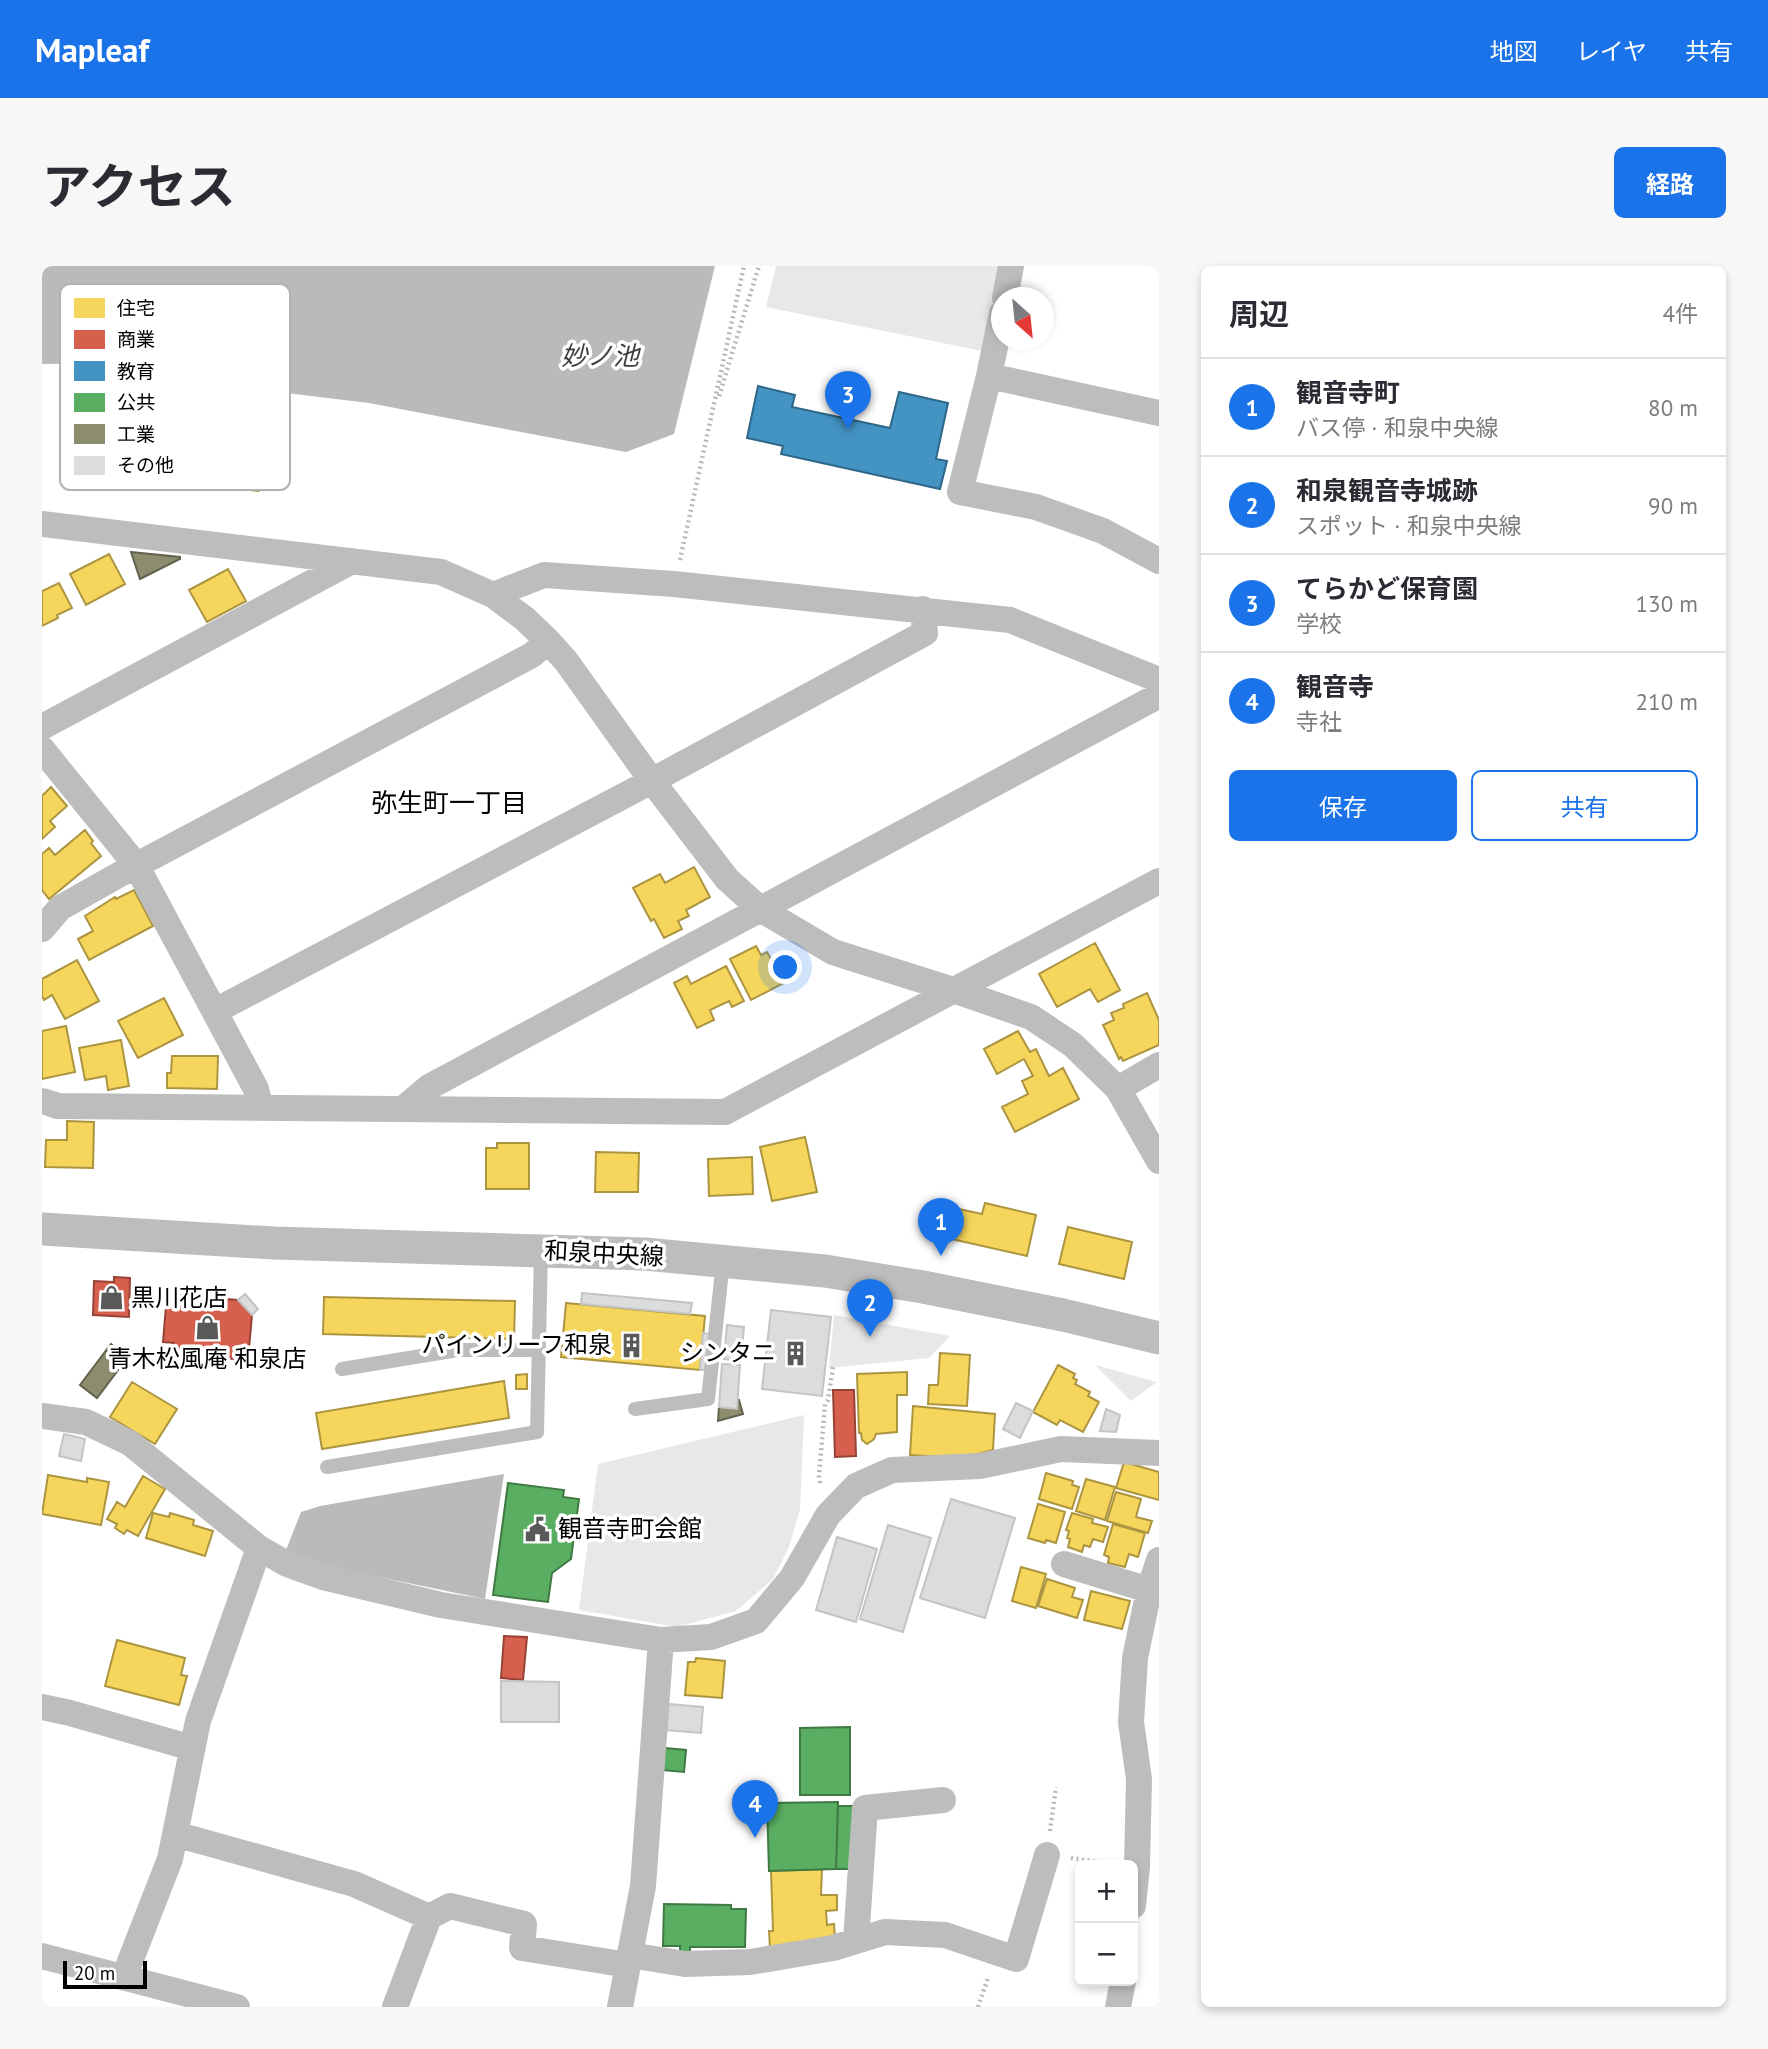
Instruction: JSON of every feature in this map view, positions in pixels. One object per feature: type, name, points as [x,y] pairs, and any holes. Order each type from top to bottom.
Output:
[{"type":"street","points":[[1007,287],[1011,266]]},
{"type":"street","points":[[994,350],[960,492],[1036,507],[1103,531],[1159,561]]},
{"type":"street","points":[[989,376],[1159,413]]},
{"type":"street","points":[[42,539],[54,525],[441,572],[493,595],[525,619],[566,662],[727,879],[760,909],[833,952],[1031,1017],[1073,1045],[1118,1089],[1159,1161]]},
{"type":"street","points":[[42,727],[352,561]]},
{"type":"street","points":[[493,595],[544,575],[674,584],[1010,620],[1159,680]]},
{"type":"street","points":[[215,1011],[652,781],[925,633],[923,609]]},
{"type":"street","points":[[42,929],[60,908],[533,655],[548,641]]},
{"type":"street","points":[[403,1109],[429,1087],[1156,696],[1159,690]]},
{"type":"street","points":[[42,749],[136,865],[256,1089],[261,1108]]},
{"type":"street","points":[[42,1101],[58,1106],[725,1112],[1159,881]]},
{"type":"street","points":[[1118,1089],[1159,1065]]},
{"type":"street","name":"和泉中央線","points":[[42,1229],[274,1243],[645,1254],[825,1271],[1063,1315],[1159,1338]]},
{"type":"street","points":[[42,1416],[86,1422],[130,1443],[259,1548],[287,1564],[323,1577],[441,1605],[661,1640],[711,1637],[756,1621],[792,1578],[828,1515],[856,1486],[892,1470],[980,1466],[1061,1449],[1159,1453]]},
{"type":"street","points":[[124,1977],[170,1859],[198,1721],[259,1548]]},
{"type":"street","points":[[1137,1860],[1139,1779],[1131,1722],[1135,1658],[1149,1590],[1159,1560]]},
{"type":"street","points":[[1064,1564],[1149,1590]]},
{"type":"street","points":[[620,2007],[643,1886],[661,1640]]},
{"type":"street","points":[[42,1707],[192,1748]]},
{"type":"street","points":[[856,1941],[865,1808],[943,1800]]},
{"type":"street","points":[[175,1834],[354,1884],[429,1917]]},
{"type":"street","points":[[395,2007],[429,1917],[450,1906],[524,1924],[522,1948],[629,1960],[685,1964],[750,1962],[834,1948],[885,1932],[945,1935],[1016,1959],[1047,1855]]},
{"type":"street","points":[[42,1956],[237,2007]]},
{"type":"street","points":[[1118,2007],[1122,1986]]},
{"type":"lane","points":[[327,1467],[537,1432],[541,1251]]},
{"type":"lane","points":[[635,1409],[709,1399],[723,1262]]},
{"type":"lane","points":[[342,1369],[458,1350],[539,1350]]},
{"type":"path","points":[[674,584],[744,266]]},
{"type":"path","points":[[709,425],[759,266]]},
{"type":"path","points":[[828,1515],[819,1476],[825,1404],[833,1367]]},
{"type":"path","points":[[1056,1787],[1047,1855],[1084,1860]]},
{"type":"shaded area","points":[[776,266],[1002,266],[997,287],[991,287],[991,313],[982,351],[766,307]]},
{"type":"shaded area","points":[[834,1315],[950,1336],[929,1358],[829,1368]]},
{"type":"shaded area","points":[[1095,1365],[1157,1382],[1131,1401]]},
{"type":"shaded area","points":[[804,1415],[800,1509],[789,1547],[773,1579],[736,1611],[677,1627],[579,1610],[598,1464]]},
{"type":"water","name":"妙ノ池","points":[[42,266],[715,266],[674,434],[626,452],[369,403],[290,393],[290,284],[60,284],[60,364],[42,364]]},
{"type":"water","points":[[504,1474],[485,1599],[331,1567],[286,1550],[301,1512],[320,1506]]},
{"type":"building: 住宅","points":[[109,554],[125,584],[86,605],[70,574]]},
{"type":"building: 住宅","points":[[228,569],[246,601],[207,622],[189,590]]},
{"type":"building: 住宅","points":[[59,583],[72,608],[42,626],[42,591]]},
{"type":"building: 住宅","points":[[51,787],[67,806],[50,821],[55,827],[42,839],[42,796]]},
{"type":"building: 住宅","points":[[85,830],[101,856],[49,899],[42,890],[42,854],[49,848],[55,855]]},
{"type":"building: 住宅","points":[[694,867],[710,897],[686,910],[689,916],[678,921],[682,929],[664,938],[633,888],[660,874],[665,883]]},
{"type":"building: 住宅","points":[[134,890],[153,926],[89,960],[78,939],[93,931],[85,916],[115,897],[116,899]]},
{"type":"building: 住宅","points":[[1095,943],[1120,990],[1098,1002],[1090,989],[1057,1007],[1039,974]]},
{"type":"building: 住宅","points":[[756,946],[761,955],[767,952],[772,961],[786,954],[797,976],[751,1000],[730,959]]},
{"type":"building: 住宅","points":[[77,960],[99,1001],[65,1019],[52,995],[44,1000],[42,979]]},
{"type":"building: 住宅","points":[[726,966],[744,1001],[732,1007],[729,1001],[710,1010],[714,1020],[697,1028],[674,983],[687,976],[691,984]]},
{"type":"building: 住宅","points":[[1147,993],[1159,1020],[1159,1045],[1123,1061],[1121,1057],[1119,1059],[1103,1025],[1114,1020],[1111,1013],[1124,1008],[1123,1004]]},
{"type":"building: 住宅","points":[[164,998],[183,1035],[138,1058],[118,1021]]},
{"type":"building: 住宅","points":[[66,1026],[75,1072],[42,1079],[42,1031]]},
{"type":"building: 住宅","points":[[1018,1031],[1030,1052],[1036,1049],[1049,1076],[1063,1068],[1079,1099],[1015,1132],[1002,1107],[1028,1094],[1022,1081],[1033,1076],[1024,1059],[997,1074],[984,1049]]},
{"type":"building: 住宅","points":[[121,1040],[129,1086],[108,1090],[106,1076],[85,1080],[79,1048]]},
{"type":"building: 住宅","points":[[172,1056],[218,1056],[217,1089],[167,1088],[167,1073],[171,1073]]},
{"type":"building: 住宅","points":[[67,1121],[94,1122],[93,1168],[45,1167],[46,1140],[67,1140]]},
{"type":"building: 住宅","points":[[805,1137],[817,1192],[772,1201],[760,1147]]},
{"type":"building: 住宅","points":[[497,1143],[529,1143],[529,1189],[486,1189],[486,1148],[497,1148]]},
{"type":"building: 住宅","points":[[596,1152],[639,1153],[638,1192],[595,1192]]},
{"type":"building: 住宅","points":[[752,1157],[753,1194],[709,1196],[708,1159]]},
{"type":"building: 住宅","points":[[985,1203],[1036,1215],[1027,1256],[938,1236],[945,1206],[982,1214]]},
{"type":"building: 住宅","points":[[1068,1227],[1132,1242],[1124,1279],[1059,1264]]},
{"type":"building: 住宅","points":[[324,1297],[515,1301],[514,1339],[323,1334]]},
{"type":"building: 住宅","name":"パインリーフ和泉","points":[[566,1303],[705,1316],[700,1370],[561,1357]]},
{"type":"building: 住宅","points":[[940,1353],[970,1355],[967,1406],[928,1404],[929,1385],[938,1385]]},
{"type":"building: 住宅","points":[[1058,1365],[1075,1374],[1075,1384],[1090,1392],[1088,1396],[1099,1402],[1083,1432],[1060,1420],[1057,1425],[1033,1412]]},
{"type":"building: 住宅","points":[[907,1372],[907,1395],[897,1395],[897,1432],[876,1434],[867,1444],[859,1433],[857,1374]]},
{"type":"building: 住宅","points":[[527,1374],[527,1389],[516,1389],[516,1375]]},
{"type":"building: 住宅","points":[[504,1381],[509,1418],[322,1449],[316,1413]]},
{"type":"building: 住宅","points":[[132,1382],[177,1409],[155,1444],[110,1417]]},
{"type":"building: 住宅","points":[[913,1406],[995,1414],[993,1450],[962,1458],[910,1455]]},
{"type":"building: 住宅","points":[[1124,1462],[1159,1472],[1159,1500],[1116,1488]]},
{"type":"building: 住宅","points":[[1046,1473],[1073,1481],[1072,1485],[1079,1487],[1072,1509],[1039,1499]]},
{"type":"building: 住宅","points":[[48,1475],[87,1482],[87,1478],[109,1482],[101,1525],[42,1514]]},
{"type":"building: 住宅","points":[[143,1476],[165,1489],[138,1536],[127,1530],[124,1534],[115,1528],[117,1524],[107,1519],[117,1502],[125,1507]]},
{"type":"building: 住宅","points":[[1086,1479],[1115,1487],[1105,1520],[1076,1511]]},
{"type":"building: 住宅","points":[[1116,1492],[1141,1499],[1136,1517],[1152,1521],[1148,1533],[1107,1521]]},
{"type":"building: 住宅","points":[[1038,1504],[1065,1512],[1056,1543],[1028,1538]]},
{"type":"building: 住宅","points":[[153,1513],[169,1517],[170,1513],[194,1520],[193,1525],[213,1531],[205,1556],[146,1538]]},
{"type":"building: 住宅","points":[[1072,1513],[1108,1527],[1103,1542],[1093,1539],[1090,1547],[1084,1545],[1082,1552],[1068,1547],[1070,1539],[1067,1538],[1069,1531],[1066,1530]]},
{"type":"building: 住宅","points":[[1113,1524],[1145,1533],[1138,1557],[1129,1554],[1125,1567],[1108,1563],[1109,1557],[1104,1555]]},
{"type":"building: 住宅","points":[[1021,1567],[1046,1574],[1036,1608],[1012,1601]]},
{"type":"building: 住宅","points":[[1047,1579],[1075,1588],[1072,1597],[1083,1600],[1077,1618],[1038,1606]]},
{"type":"building: 住宅","points":[[1091,1591],[1130,1601],[1122,1629],[1084,1620]]},
{"type":"building: 住宅","points":[[117,1640],[185,1658],[181,1675],[187,1676],[179,1705],[105,1686]]},
{"type":"building: 住宅","points":[[696,1658],[725,1661],[722,1698],[685,1695],[688,1662],[695,1662]]},
{"type":"building: 住宅","points":[[822,1869],[821,1895],[837,1895],[837,1910],[826,1911],[827,1925],[834,1924],[835,1937],[770,1948],[769,1931],[773,1931],[771,1871]]},
{"type":"building: 商業","name":"黒川花店","points":[[114,1277],[130,1278],[129,1317],[93,1315],[94,1281],[114,1282]]},
{"type":"building: 商業","name":"青木松風庵 和泉店","points":[[167,1294],[238,1300],[252,1315],[248,1360],[178,1355],[178,1347],[174,1347],[174,1343],[163,1342]]},
{"type":"building: 商業","points":[[833,1390],[854,1390],[856,1456],[835,1457]]},
{"type":"building: 商業","points":[[504,1636],[527,1637],[523,1680],[501,1678]]},
{"type":"building: 教育","points":[[758,386],[795,395],[792,407],[890,428],[899,392],[948,403],[936,459],[947,461],[940,489],[781,454],[783,446],[747,438]]},
{"type":"building: 公共","name":"観音寺町会館","points":[[508,1483],[564,1490],[563,1497],[579,1499],[571,1559],[552,1573],[548,1602],[493,1595]]},
{"type":"building: 公共","points":[[850,1727],[850,1795],[800,1795],[800,1728]]},
{"type":"building: 公共","points":[[665,1748],[686,1750],[684,1772],[663,1770]]},
{"type":"building: 公共","points":[[838,1802],[836,1869],[769,1871],[767,1803]]},
{"type":"building: 公共","points":[[838,1806],[855,1806],[853,1869],[836,1869]]},
{"type":"building: 公共","points":[[664,1904],[731,1905],[731,1909],[746,1909],[745,1947],[690,1947],[690,1953],[680,1953],[680,1946],[663,1946]]},
{"type":"building: 工業","points":[[131,552],[180,557],[180,559],[140,579]]},
{"type":"building: 工業","points":[[111,1344],[128,1357],[97,1398],[80,1385]]},
{"type":"building: 工業","points":[[739,1400],[743,1414],[718,1421],[719,1407]]},
{"type":"building: その他","points":[[582,1293],[692,1303],[690,1314],[581,1304]]},
{"type":"building: その他","points":[[245,1294],[258,1309],[252,1315],[238,1300]]},
{"type":"building: その他","name":"シンタニ","points":[[771,1310],[831,1317],[822,1396],[762,1389]]},
{"type":"building: その他","points":[[727,1325],[744,1327],[741,1361],[724,1359]]},
{"type":"building: その他","points":[[703,1333],[709,1334],[705,1370],[700,1370]]},
{"type":"building: その他","points":[[722,1364],[740,1365],[737,1409],[719,1407]]},
{"type":"building: その他","points":[[1016,1403],[1033,1411],[1020,1438],[1003,1429]]},
{"type":"building: その他","points":[[1106,1409],[1120,1415],[1116,1432],[1100,1431]]},
{"type":"building: その他","points":[[64,1434],[85,1439],[81,1461],[59,1456]]},
{"type":"building: その他","points":[[951,1499],[1015,1518],[985,1618],[920,1598]]},
{"type":"building: その他","points":[[888,1525],[931,1538],[903,1632],[860,1619]]},
{"type":"building: その他","points":[[837,1537],[877,1549],[856,1622],[816,1610]]},
{"type":"building: その他","points":[[501,1681],[559,1682],[559,1722],[501,1722]]},
{"type":"building: その他","points":[[669,1704],[703,1707],[701,1733],[666,1730]]},
{"type":"place","name":"てらかど保育園","points":[[848,429]]},
{"type":"place","name":"観音寺町","points":[[941,1256]]},
{"type":"place","name":"黒川花店","points":[[111,1298]]},
{"type":"place","name":"青木松風庵 和泉店","points":[[207,1328]]},
{"type":"place","name":"和泉観音寺城跡","points":[[870,1337]]},
{"type":"place","name":"パインリーフ和泉","points":[[632,1345]]},
{"type":"place","name":"シンタニ","points":[[796,1353]]},
{"type":"place","name":"観音寺町会館","points":[[538,1529]]},
{"type":"place","name":"観音寺","points":[[755,1838]]},
{"type":"district","name":"弥生町一丁目","points":[[449,803]]}]
